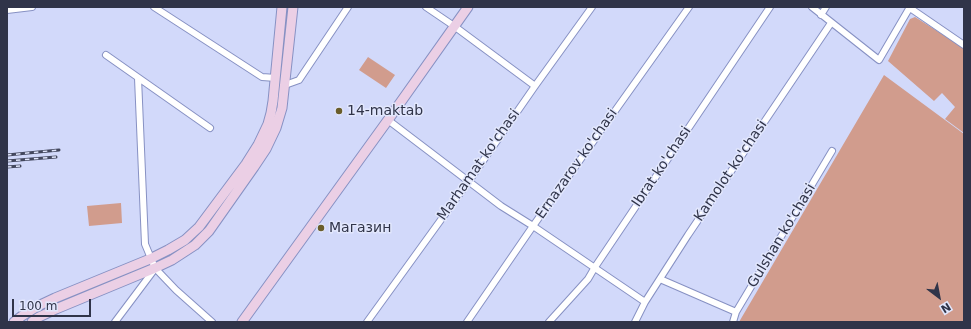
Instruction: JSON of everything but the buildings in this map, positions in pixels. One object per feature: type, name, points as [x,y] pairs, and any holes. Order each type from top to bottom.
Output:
[{"type":"main road","points":[[14,322],[38,306],[55,298],[150,259],[176,246],[192,234],[246,164],[258,145],[268,124],[272,113],[282,7]]},
{"type":"main road","points":[[32,322],[56,309],[172,260],[188,251],[203,238],[254,168],[271,139],[280,118],[293,7]]},
{"type":"main road","points":[[242,322],[468,7]]},
{"type":"street","points":[[7,10],[28,7]]},
{"type":"street","points":[[154,7],[262,76],[276,78]]},
{"type":"street","points":[[285,85],[299,80],[348,7]]},
{"type":"street","points":[[426,7],[535,86]]},
{"type":"street","name":"Marhamat ko'chasi","points":[[367,322],[592,7]]},
{"type":"street","name":"Ernazarov ko'chasi","points":[[467,322],[689,7]]},
{"type":"street","name":"Ibrat ko'chasi","points":[[549,322],[588,279],[770,7]]},
{"type":"street","points":[[812,7],[880,60],[910,8],[964,45]]},
{"type":"street","points":[[821,15],[826,7]]},
{"type":"street","name":"Kamolot ko'chasi","points":[[635,322],[645,302],[692,229],[831,23]]},
{"type":"street","points":[[106,55],[210,128]]},
{"type":"street","points":[[138,78],[145,244],[155,268],[176,290],[212,322]]},
{"type":"street","points":[[388,120],[501,206],[534,226],[645,302]]},
{"type":"street","name":"Gulshan ko'chasi","points":[[733,322],[736,312],[832,151]]},
{"type":"street","points":[[115,322],[155,268]]},
{"type":"street","points":[[660,279],[736,312]]},
{"type":"shaded area","points":[[915,17],[964,48],[964,133],[945,119],[955,107],[942,93],[934,101],[888,61],[910,19]]},
{"type":"shaded area","points":[[368,57],[395,75],[386,88],[359,70]]},
{"type":"shaded area","points":[[884,75],[964,134],[964,322],[739,322]]},
{"type":"shaded area","points":[[121,203],[122,223],[89,226],[87,206]]},
{"type":"railway","points":[[7,155],[59,150]]},
{"type":"railway","points":[[7,161],[56,157]]},
{"type":"railway","points":[[7,167],[20,166]]},
{"type":"place","name":"14-maktab","points":[[339,111]]},
{"type":"place","name":"Магазин","points":[[321,228]]}]
